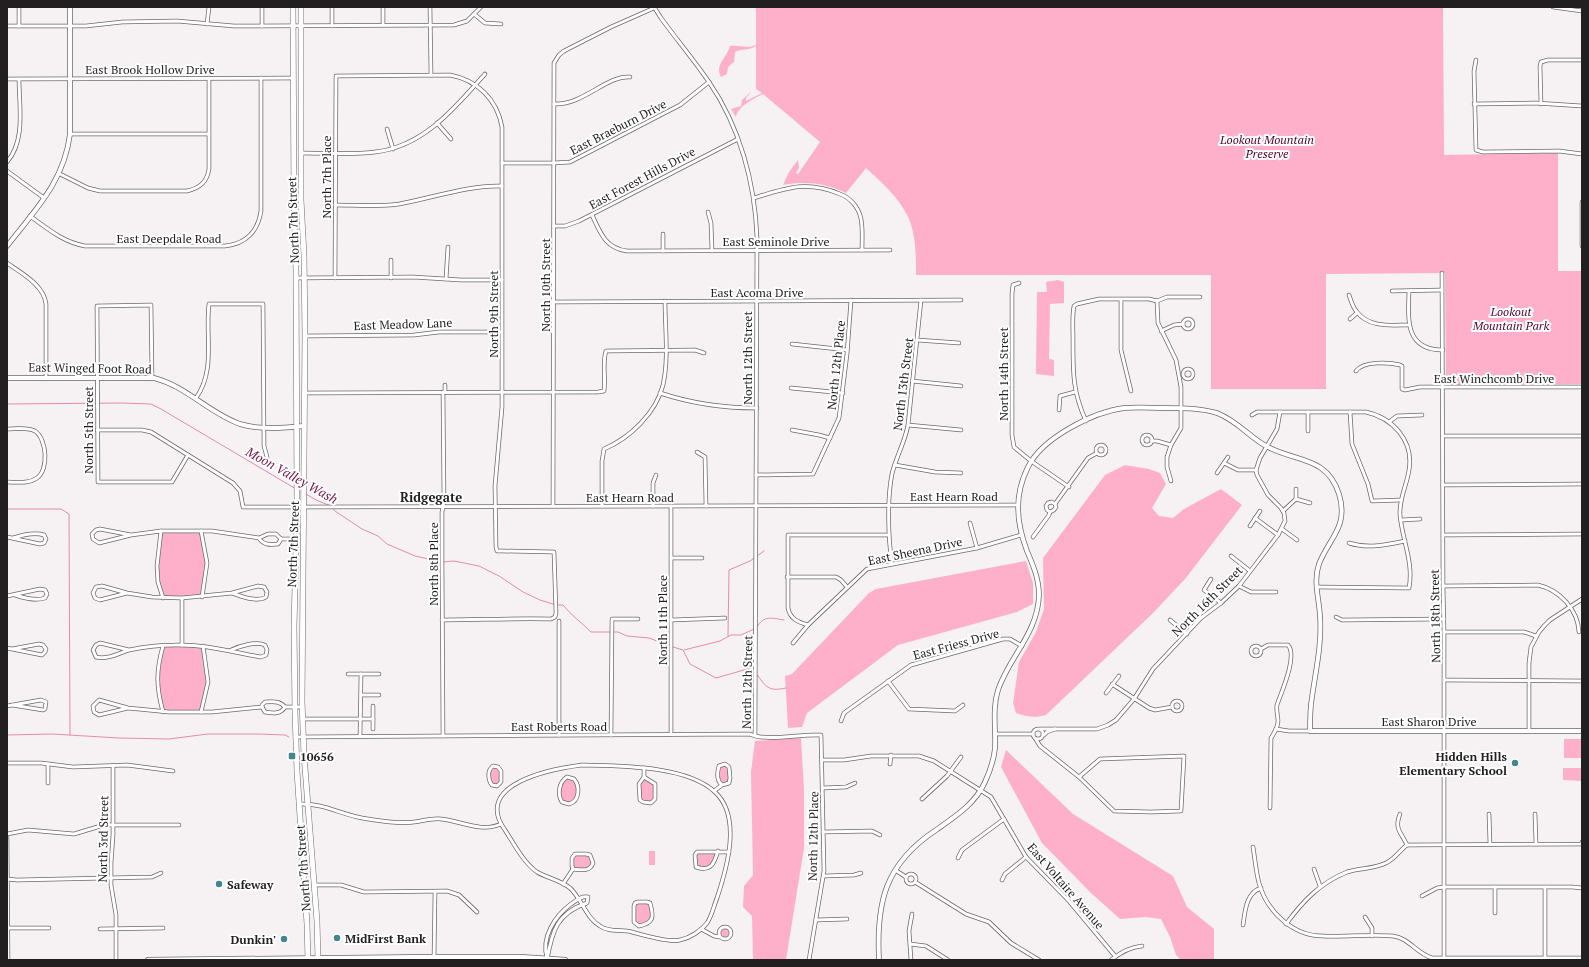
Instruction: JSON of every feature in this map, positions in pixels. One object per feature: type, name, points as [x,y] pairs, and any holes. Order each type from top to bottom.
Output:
[{"type":"main road","name":"North 7th Street","points":[[293,7],[297,484],[294,707],[308,959]]},
{"type":"main road","name":"North 7th Street","points":[[301,7],[301,153],[304,278],[302,707],[317,921],[318,959]]},
{"type":"main road","points":[[296,360],[304,360]]},
{"type":"main road","points":[[294,627],[302,627]]},
{"type":"main road","points":[[148,960],[565,960]]},
{"type":"street","points":[[19,7],[19,26]]},
{"type":"street","points":[[7,246],[44,198],[60,174],[67,154],[70,134],[70,7]]},
{"type":"street","points":[[207,24],[209,7]]},
{"type":"street","points":[[262,7],[262,26]]},
{"type":"street","points":[[332,7],[332,26]]},
{"type":"street","points":[[430,7],[431,75],[457,76],[476,85]]},
{"type":"street","points":[[7,26],[86,26],[129,22],[177,21],[234,26],[459,25],[467,21],[481,7]]},
{"type":"street","points":[[1553,7],[1582,11]]},
{"type":"street","points":[[383,8],[383,26]]},
{"type":"street","name":"North 10th Street","points":[[553,506],[554,63],[559,55],[564,51],[616,24],[654,8]]},
{"type":"street","name":"North 12th Street","points":[[654,8],[709,82],[732,125],[749,175],[754,198],[757,250],[755,736]]},
{"type":"street","points":[[474,14],[485,23],[501,24]]},
{"type":"street","points":[[1476,60],[1474,71],[1476,150],[1483,152],[1559,151],[1582,154]]},
{"type":"street","points":[[1541,104],[1541,62],[1548,60],[1582,60]]},
{"type":"street","points":[[301,153],[374,153],[393,149],[411,142],[454,110],[485,74]]},
{"type":"street","name":"North 7th Place","points":[[335,278],[336,76],[431,75]]},
{"type":"street","points":[[554,104],[572,102],[620,77],[630,77]]},
{"type":"street","points":[[60,174],[88,188],[100,191],[187,191],[200,187],[208,176],[209,78]]},
{"type":"street","name":"East Deepdale Road","points":[[30,216],[67,242],[85,246],[234,246],[248,239],[257,227],[260,220],[261,211],[261,78]]},
{"type":"street","name":"East Brook Hollow Drive","points":[[7,79],[293,78]]},
{"type":"street","points":[[7,162],[11,157],[19,136],[19,79]]},
{"type":"street","name":"East Braeburn Drive","points":[[502,163],[570,162],[680,105],[709,82]]},
{"type":"street","name":"North 9th Street","points":[[442,620],[489,620],[501,618],[556,617],[554,552],[497,551],[496,547],[496,471],[501,422],[502,392],[502,127],[500,116],[495,105],[476,85]]},
{"type":"street","points":[[1474,104],[1541,104],[1582,106]]},
{"type":"street","points":[[437,123],[451,139]]},
{"type":"street","points":[[387,129],[393,149]]},
{"type":"street","points":[[70,134],[209,134]]},
{"type":"street","name":"East Forest Hills Drive","points":[[554,226],[572,224],[738,139]]},
{"type":"street","points":[[7,171],[44,198]]},
{"type":"street","points":[[335,205],[391,205],[416,201],[472,188],[502,186]]},
{"type":"street","points":[[754,198],[781,190],[807,186],[823,188],[844,196],[855,205],[861,219],[862,250]]},
{"type":"street","points":[[1582,202],[1582,246]]},
{"type":"street","points":[[708,212],[711,224],[712,251]]},
{"type":"street","name":"East Seminole Drive","points":[[592,214],[603,237],[610,245],[626,251],[890,250]]},
{"type":"street","points":[[663,234],[663,250]]},
{"type":"street","points":[[7,237],[12,240]]},
{"type":"street","points":[[446,279],[448,247]]},
{"type":"street","points":[[391,260],[391,278]]},
{"type":"street","points":[[7,263],[37,286],[44,296],[46,304],[46,378]]},
{"type":"street","name":"North 18th Street","points":[[1442,273],[1444,958]]},
{"type":"street","points":[[296,278],[502,280]]},
{"type":"street","name":"North 14th Street","points":[[1019,283],[1013,284],[1012,294],[1012,435],[1014,447],[1031,461]]},
{"type":"street","points":[[1392,291],[1442,290]]},
{"type":"street","points":[[1409,291],[1408,325],[1415,338],[1424,347],[1432,350],[1443,350]]},
{"type":"street","points":[[1348,295],[1357,312],[1370,322],[1380,324],[1408,325]]},
{"type":"street","points":[[1086,421],[1075,392],[1073,365],[1074,306],[1094,300],[1149,299],[1157,301],[1167,298],[1200,298]]},
{"type":"street","name":"North 12th Place","points":[[756,475],[813,474],[839,418],[851,300]]},
{"type":"street","name":"North 13th Street","points":[[892,563],[889,535],[891,481],[895,465],[904,443],[908,425],[920,300]]},
{"type":"street","name":"East Acoma Drive","points":[[553,302],[961,300]]},
{"type":"street","points":[[1121,300],[1121,350],[1131,391]]},
{"type":"street","points":[[602,506],[602,461],[604,449],[616,444],[638,426],[654,405],[660,393],[664,374],[665,301]]},
{"type":"street","points":[[1157,301],[1158,324],[1176,360],[1181,375],[1181,428],[1171,445],[1167,457],[1167,467],[1171,481]]},
{"type":"street","points":[[196,398],[203,387],[208,367],[209,304],[263,304],[264,446],[267,457]]},
{"type":"street","name":"North 5th Street","points":[[152,378],[151,305],[97,306],[98,482],[172,482],[188,455]]},
{"type":"street","points":[[1350,319],[1357,312]]},
{"type":"street","points":[[1161,331],[1174,325],[1183,324]]},
{"type":"street","name":"East Meadow Lane","points":[[304,336],[414,335],[439,332],[501,332]]},
{"type":"street","points":[[917,340],[959,343]]},
{"type":"street","points":[[792,344],[847,350]]},
{"type":"street","points":[[304,392],[604,391],[604,356],[606,351],[695,350],[704,354]]},
{"type":"street","name":"East Winchcomb Drive","points":[[1356,371],[1359,366],[1366,364],[1398,364],[1402,366],[1402,389],[1404,390],[1443,387],[1582,387]]},
{"type":"street","name":"East Winged Foot Road","points":[[7,378],[152,378],[166,382],[235,421],[252,426],[264,427],[304,426]]},
{"type":"street","points":[[912,381],[961,386]]},
{"type":"street","name":"North 8th Place","points":[[443,736],[442,620],[445,385]]},
{"type":"street","points":[[791,388],[842,393]]},
{"type":"street","points":[[1059,410],[1060,396],[1075,392]]},
{"type":"street","points":[[660,393],[704,405],[730,408],[756,408]]},
{"type":"street","points":[[879,960],[878,929],[881,907],[895,870],[913,848],[925,837],[958,815],[969,805],[980,791],[986,780],[995,752],[995,709],[998,689],[1005,673],[1033,627],[1039,593],[1035,571],[1021,535],[1018,520],[1017,505],[1021,482],[1031,461],[1037,453],[1051,440],[1086,421],[1114,410],[1138,408],[1181,408],[1205,410],[1219,414],[1234,421],[1267,447],[1312,462],[1323,469],[1334,484],[1339,495],[1342,513],[1337,533],[1319,565],[1316,578],[1320,616],[1320,644],[1319,660],[1311,702],[1310,731]]},
{"type":"street","points":[[1252,415],[1257,412],[1350,412],[1375,414],[1389,422],[1400,433],[1407,446],[1409,454],[1409,468],[1401,500],[1401,520],[1410,566],[1409,588],[1317,587]]},
{"type":"street","points":[[1280,412],[1278,429],[1260,458],[1256,470],[1257,475],[1268,494],[1283,511],[1285,521],[1282,529],[1297,540]]},
{"type":"street","points":[[1308,412],[1308,431]]},
{"type":"street","points":[[1350,412],[1352,444],[1368,484],[1372,501],[1401,500]]},
{"type":"street","points":[[1389,422],[1397,416],[1422,415]]},
{"type":"street","points":[[908,425],[961,430]]},
{"type":"street","points":[[7,430],[33,430],[40,436],[45,445],[44,470],[40,476],[30,482],[7,482]]},
{"type":"street","points":[[97,430],[147,430],[188,455]]},
{"type":"street","points":[[792,430],[819,434],[830,438]]},
{"type":"street","points":[[1443,436],[1582,436]]},
{"type":"street","points":[[1152,441],[1171,445]]},
{"type":"street","points":[[697,452],[705,457],[706,506]]},
{"type":"street","points":[[1033,537],[1050,512],[1056,509],[1055,504],[1088,458],[1097,453]]},
{"type":"street","name":"East Hearn Road","points":[[188,455],[233,483],[240,491],[243,507],[1017,505]]},
{"type":"street","points":[[1217,473],[1228,457]]},
{"type":"street","points":[[1031,461],[1069,486]]},
{"type":"street","points":[[1224,463],[1235,470],[1256,470]]},
{"type":"street","points":[[895,465],[935,472],[961,473]]},
{"type":"street","points":[[652,506],[652,483],[656,475]]},
{"type":"street","points":[[1443,485],[1582,484]]},
{"type":"street","points":[[1283,511],[1296,499],[1296,488]]},
{"type":"street","points":[[1296,499],[1310,503]]},
{"type":"street","points":[[1050,512],[1047,510],[1046,505],[1051,502],[1055,504]]},
{"type":"street","name":"North 11th Place","points":[[671,506],[671,734]]},
{"type":"street","points":[[1250,526],[1260,511]]},
{"type":"street","points":[[1255,518],[1278,535]]},
{"type":"street","points":[[1401,520],[1420,519]]},
{"type":"street","points":[[970,523],[977,548]]},
{"type":"street","points":[[132,536],[102,529],[96,530],[92,534],[94,541],[99,543],[161,531],[201,530],[259,538],[272,534],[278,535],[280,539]]},
{"type":"street","name":"North 16th Street","points":[[1040,729],[1097,729],[1108,726],[1116,720],[1134,699],[1153,669],[1201,618],[1220,604],[1239,586],[1282,529]]},
{"type":"street","points":[[201,530],[207,563],[202,597]]},
{"type":"street","points":[[161,531],[156,566],[163,598]]},
{"type":"street","points":[[7,537],[40,544],[44,543],[46,539],[44,535],[40,533],[20,535],[13,538]]},
{"type":"street","points":[[1443,534],[1582,534]]},
{"type":"street","points":[[808,625],[796,621],[789,613],[787,577],[788,535],[889,535]]},
{"type":"street","name":"East Sheena Drive","points":[[793,643],[808,625],[867,568],[977,548],[1021,535]]},
{"type":"street","points":[[259,538],[262,543],[269,545],[278,544],[280,539]]},
{"type":"street","points":[[280,539],[296,539]]},
{"type":"street","points":[[1349,543],[1367,546],[1405,541]]},
{"type":"street","points":[[1231,556],[1250,571]]},
{"type":"street","points":[[670,558],[702,558]]},
{"type":"street","points":[[787,577],[831,577],[841,580],[847,587]]},
{"type":"street","points":[[1211,579],[1204,590],[1220,604]]},
{"type":"street","points":[[127,593],[96,600],[93,593],[94,589],[99,586],[127,593],[163,598],[182,598],[232,593],[258,586],[264,587],[267,594],[266,597],[261,600],[232,593]]},
{"type":"street","points":[[1239,586],[1251,592],[1276,592]]},
{"type":"street","points":[[1443,586],[1547,587],[1560,594],[1570,607],[1576,616],[1579,632]]},
{"type":"street","points":[[7,596],[40,589],[45,590],[47,594],[45,598],[41,599],[24,598],[15,595]]},
{"type":"street","points":[[182,598],[182,645]]},
{"type":"street","points":[[1529,732],[1529,654],[1536,636],[1550,620],[1582,599]]},
{"type":"street","points":[[1336,616],[1342,620],[1444,619]]},
{"type":"street","points":[[671,620],[725,618]]},
{"type":"street","points":[[611,735],[612,619],[638,619]]},
{"type":"street","points":[[1170,620],[1187,634]]},
{"type":"street","points":[[559,621],[559,735]]},
{"type":"street","points":[[1444,632],[1524,632],[1536,636]]},
{"type":"street","name":"East Friess Drive","points":[[841,721],[844,713],[910,665],[1003,639],[1010,639],[1022,646]]},
{"type":"street","points":[[129,650],[100,643],[96,645],[93,650],[96,657],[102,658],[120,654],[129,650],[182,645],[231,650],[261,657],[266,655],[267,650],[265,645],[260,643],[231,650]]},
{"type":"street","points":[[7,648],[12,649],[42,655],[46,649],[43,645],[39,644],[12,649]]},
{"type":"street","points":[[1261,649],[1268,645],[1284,645],[1290,646],[1291,650],[1289,671],[1282,697],[1277,705],[1278,721],[1271,738],[1270,808]]},
{"type":"street","points":[[163,646],[157,680],[163,712]]},
{"type":"street","points":[[201,712],[208,682],[203,646]]},
{"type":"street","points":[[348,674],[379,674]]},
{"type":"street","points":[[360,736],[361,674]]},
{"type":"street","points":[[1106,693],[1118,676]]},
{"type":"street","points":[[1444,680],[1582,681]]},
{"type":"street","points":[[888,681],[909,709],[955,711],[963,705]]},
{"type":"street","points":[[1112,684],[1149,708],[1155,710],[1172,708]]},
{"type":"street","points":[[360,695],[379,695]]},
{"type":"street","points":[[7,706],[12,705],[41,700],[46,702],[45,709],[43,710],[12,705]]},
{"type":"street","points":[[128,708],[99,714],[94,712],[93,706],[99,700],[128,708],[163,712],[201,712],[262,707]]},
{"type":"street","points":[[262,707],[265,702],[280,702],[285,707],[302,707]]},
{"type":"street","points":[[373,706],[373,729]]},
{"type":"street","points":[[262,707],[265,712],[280,712],[285,707]]},
{"type":"street","points":[[303,719],[373,719]]},
{"type":"street","points":[[1033,734],[1036,729],[1043,731],[1041,740],[1042,747]]},
{"type":"street","name":"North 16th Street","points":[[1043,736],[1047,732],[1055,729]]},
{"type":"street","name":"East Sharon Drive","points":[[1276,729],[1289,731],[1582,731]]},
{"type":"street","name":"East Roberts Road","points":[[295,737],[749,734],[759,737],[784,737],[805,734],[821,735]]},
{"type":"street","points":[[995,734],[1033,734]]},
{"type":"street","points":[[1033,734],[1042,747],[1079,777],[1114,811],[1181,811],[1184,756],[1100,759],[1079,777]]},
{"type":"street","name":"North 12th Place","points":[[809,960],[824,876],[823,760],[821,735]]},
{"type":"street","points":[[1035,738],[1040,739],[1043,736]]},
{"type":"street","points":[[890,764],[891,755]]},
{"type":"street","name":"East Voltaire Avenue","points":[[823,760],[844,760],[891,755],[919,756],[928,758],[980,791],[993,800],[1026,857],[1069,902],[1115,956]]},
{"type":"street","points":[[922,798],[951,772],[961,757]]},
{"type":"street","points":[[7,763],[48,764],[73,767],[142,766],[173,771]]},
{"type":"street","points":[[48,764],[48,783]]},
{"type":"street","points":[[714,791],[722,785],[726,785],[730,781],[729,768],[725,764],[719,766],[718,772],[718,779],[722,785]]},
{"type":"street","name":"North 3rd Street","points":[[113,766],[111,877],[116,928],[116,960]]},
{"type":"street","points":[[493,766],[500,768],[502,779],[500,784],[494,786],[490,783],[490,770],[493,766]]},
{"type":"street","points":[[589,766],[644,768],[693,779],[714,791],[721,798],[729,815],[729,852],[724,878],[709,921],[702,929],[694,935],[679,941],[648,937],[627,930],[606,930],[595,923],[575,893],[563,884],[537,872],[529,865],[501,824],[497,806],[500,797],[516,784],[533,776],[547,771],[565,768],[589,766]]},
{"type":"street","points":[[565,768],[567,777]]},
{"type":"street","points":[[644,768],[644,777],[639,784],[640,800],[643,802],[651,802],[655,799],[655,784],[644,777]]},
{"type":"street","points":[[567,777],[574,779],[577,785],[578,796],[576,800],[569,804],[562,802],[560,799],[561,784],[567,777]]},
{"type":"street","points":[[823,788],[846,788],[855,783]]},
{"type":"street","points":[[500,784],[506,791]]},
{"type":"street","points":[[299,804],[322,806],[351,816],[367,819],[402,823],[439,818],[485,828],[494,827],[501,824]]},
{"type":"street","points":[[1400,814],[1397,821],[1398,827],[1406,845]]},
{"type":"street","points":[[1489,814],[1490,844]]},
{"type":"street","points":[[1535,814],[1536,844]]},
{"type":"street","points":[[958,858],[962,850],[1004,819]]},
{"type":"street","points":[[7,834],[28,830],[74,834],[98,826],[178,825]]},
{"type":"street","points":[[823,832],[872,831],[880,835]]},
{"type":"street","points":[[7,838],[8,960]]},
{"type":"street","points":[[1286,924],[1304,901],[1320,886],[1348,872],[1385,864],[1395,858],[1406,845],[1582,843]]},
{"type":"street","points":[[1253,847],[1257,876],[1261,888],[1271,907],[1286,924],[1297,930],[1312,935],[1322,936],[1394,936],[1407,941],[1424,956],[1444,958],[1582,958]]},
{"type":"street","points":[[718,852],[712,866],[706,868],[696,867],[695,854],[697,852],[718,852],[729,852]]},
{"type":"street","points":[[563,884],[573,869],[572,858],[575,854],[586,854],[591,857],[593,863],[591,868],[588,870],[573,869]]},
{"type":"street","points":[[1002,880],[1005,874],[1026,857]]},
{"type":"street","points":[[1314,869],[1320,886]]},
{"type":"street","points":[[895,870],[906,877],[908,884],[915,882]]},
{"type":"street","points":[[7,879],[46,880],[152,877],[161,873]]},
{"type":"street","points":[[824,876],[842,876],[861,873]]},
{"type":"street","points":[[906,877],[909,874],[913,875],[916,878],[915,882]]},
{"type":"street","points":[[915,882],[966,914],[989,922],[1011,943],[1039,960]]},
{"type":"street","points":[[314,885],[341,885],[364,892],[447,892],[459,895],[477,912]]},
{"type":"street","points":[[1422,896],[1437,888],[1444,887],[1582,888]]},
{"type":"street","points":[[1495,887],[1495,913]]},
{"type":"street","points":[[1545,887],[1545,959]]},
{"type":"street","points":[[1243,925],[1249,899],[1254,892],[1261,888]]},
{"type":"street","points":[[434,959],[435,892]]},
{"type":"street","points":[[584,896],[588,897],[588,902],[568,912],[557,924],[552,936],[547,959],[545,951],[546,941],[554,921],[565,909],[579,899],[584,896]]},
{"type":"street","points":[[647,902],[651,906],[651,922],[639,926],[634,922],[635,903],[647,902]]},
{"type":"street","points":[[911,960],[909,931],[912,914]]},
{"type":"street","points":[[1365,917],[1372,928],[1372,936]]},
{"type":"street","points":[[816,920],[847,919]]},
{"type":"street","points":[[637,933],[639,926]]},
{"type":"street","points":[[702,929],[723,939],[729,939],[731,930],[727,927],[722,928],[719,931],[720,937]]},
{"type":"street","points":[[7,928],[49,928]]},
{"type":"street","points":[[100,929],[163,928]]},
{"type":"street","points":[[910,944],[926,946],[948,960]]},
{"type":"street","points":[[1111,960],[1115,956],[1133,947],[1142,946]]},
{"type":"street","points":[[1030,960],[1032,956]]},
{"type":"green space","name":"Lookout Mountain Preserve","points":[[756,7],[1443,7],[1444,155],[1558,153],[1558,271],[1582,271],[1582,384],[1448,385],[1446,382],[1445,273],[1326,274],[1326,389],[1211,389],[1211,275],[916,275],[916,253],[911,223],[900,203],[884,184],[866,168],[846,193],[831,187],[808,183],[783,185],[789,172],[798,160],[799,168],[796,173],[798,174],[820,142],[763,94],[743,106],[737,113],[736,117],[731,109],[741,106],[742,100],[752,91],[746,98],[746,101],[762,93],[756,89],[756,46],[735,52],[734,62],[728,67],[727,74],[721,77],[719,73],[720,65],[730,46],[750,47],[756,45]]},
{"type":"green space","points":[[1058,280],[1064,282],[1064,303],[1050,304],[1049,359],[1054,360],[1054,376],[1036,374],[1037,292],[1047,292],[1046,282]]},
{"type":"green space","points":[[1125,465],[1149,469],[1160,473],[1166,484],[1152,508],[1159,516],[1173,518],[1184,509],[1221,489],[1242,505],[1185,579],[1153,613],[1046,715],[1031,717],[1016,713],[1013,703],[1019,662],[1036,632],[1044,609],[1043,558],[1105,475]]},
{"type":"green space","points":[[161,531],[201,531],[207,558],[202,597],[163,598],[157,571]]},
{"type":"green space","points":[[1026,561],[1033,583],[1033,604],[1017,612],[898,645],[807,713],[802,727],[788,728],[785,676],[792,674],[869,593],[876,589]]},
{"type":"green space","points":[[163,646],[203,646],[208,678],[201,712],[163,712],[157,687]]},
{"type":"green space","points":[[801,738],[804,790],[804,848],[786,960],[687,960],[753,959],[752,916],[743,907],[744,886],[753,875],[751,772],[755,741]]},
{"type":"green space","points":[[1564,739],[1582,739],[1582,758],[1564,758]]},
{"type":"green space","points":[[1006,750],[1073,814],[1173,876],[1187,907],[1214,929],[1214,960],[1181,960],[1176,955],[1170,937],[1161,919],[1146,917],[1120,919],[1091,893],[1042,843],[1001,767]]},
{"type":"green space","points":[[727,765],[730,781],[721,784],[718,772],[719,766]]},
{"type":"green space","points":[[493,766],[500,769],[500,784],[492,785],[489,773]]},
{"type":"green space","points":[[1563,768],[1582,768],[1582,781],[1563,780]]},
{"type":"green space","points":[[567,777],[576,780],[578,796],[572,803],[565,803],[560,799],[561,784]]},
{"type":"green space","points":[[644,777],[655,784],[655,799],[651,803],[640,800],[640,782]]},
{"type":"green space","points":[[649,851],[655,851],[655,865],[649,865]]},
{"type":"green space","points":[[718,851],[714,864],[706,868],[696,867],[695,855],[697,852]]},
{"type":"green space","points":[[575,854],[590,855],[593,863],[591,868],[573,869],[571,862]]},
{"type":"green space","points":[[647,902],[651,906],[651,922],[639,926],[634,922],[635,903]]},
{"type":"green space","points":[[727,927],[730,928],[730,938],[723,939],[720,938],[719,931],[720,928]]},
{"type":"waterway","name":"Moon Valley Wash","points":[[7,404],[151,404],[296,489]]},
{"type":"waterway","name":"Moon Valley Wash","points":[[306,494],[331,506]]},
{"type":"waterway","points":[[7,509],[61,509],[69,514],[70,735]]},
{"type":"waterway","name":"Moon Valley Wash","points":[[333,509],[362,529],[378,536],[387,544],[415,556],[442,562],[454,561],[479,566],[499,576],[523,592],[540,600],[556,605],[563,605],[591,632],[610,632]]},
{"type":"waterway","points":[[728,636],[729,570],[750,561],[764,551]]},
{"type":"waterway","points":[[757,627],[762,621],[768,618],[784,620]]},
{"type":"waterway","points":[[684,650],[720,641],[731,635],[741,635],[754,629]]},
{"type":"waterway","name":"Moon Valley Wash","points":[[613,632],[618,632],[627,636],[649,638],[670,646]]},
{"type":"waterway","name":"Moon Valley Wash","points":[[673,647],[683,650],[690,664],[716,678],[751,668],[754,671]]},
{"type":"waterway","name":"Moon Valley Wash","points":[[756,673],[762,682],[771,689],[786,688]]},
{"type":"waterway","points":[[7,735],[52,734],[169,739],[208,734],[259,734],[285,735],[289,737]]},
{"type":"waterway","points":[[310,760],[318,763]]},
{"type":"place","name":"10656","points":[[292,756]]},
{"type":"place","name":"Hidden Hills Elementary School","points":[[1515,763]]},
{"type":"place","name":"Safeway","points":[[219,884]]},
{"type":"place","name":"MidFirst Bank","points":[[337,938]]},
{"type":"place","name":"Dunkin'","points":[[284,939]]},
{"type":"district","name":"Ridgegate","points":[[431,497]]},
{"type":"park label","name":"Lookout Mountain Park","points":[[1511,318]]}]
